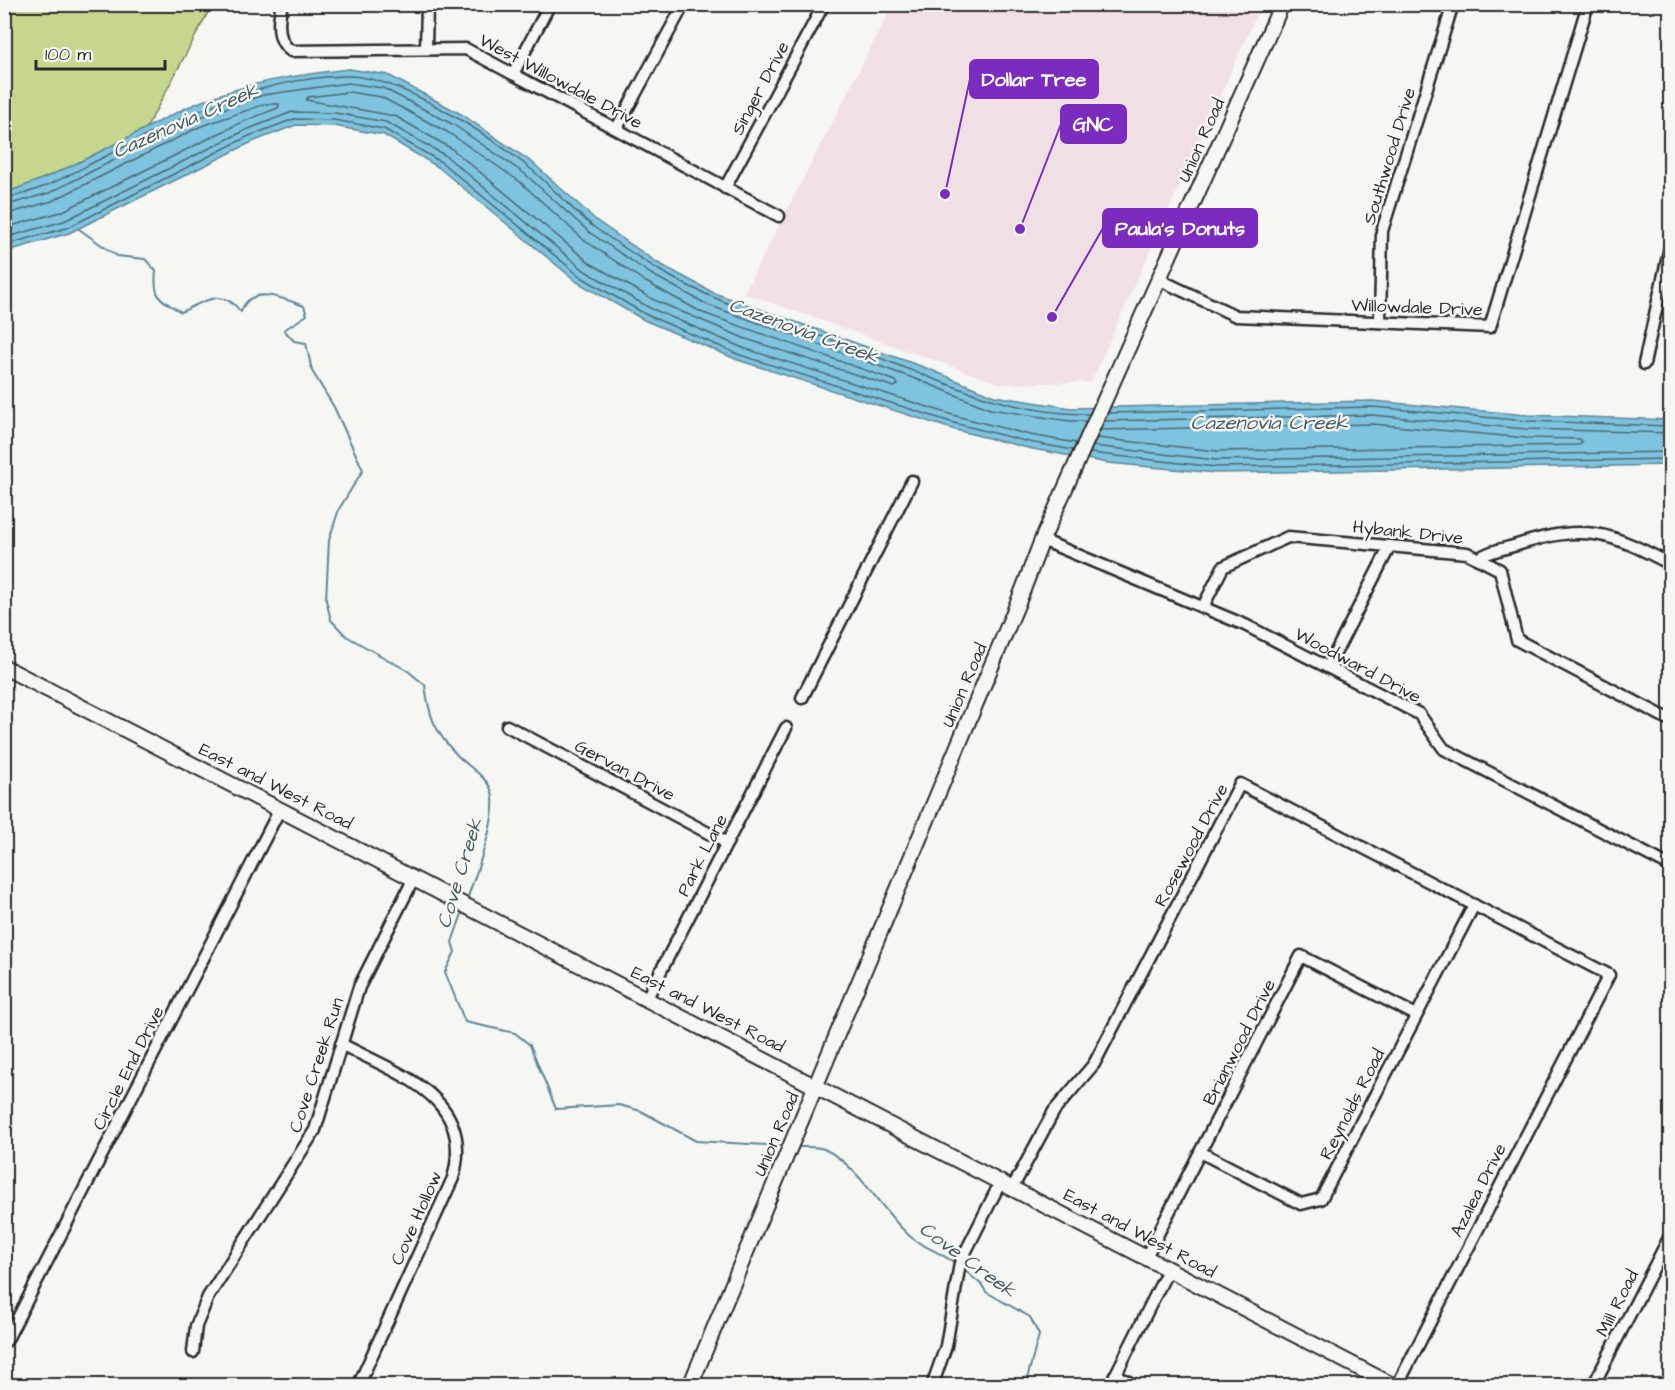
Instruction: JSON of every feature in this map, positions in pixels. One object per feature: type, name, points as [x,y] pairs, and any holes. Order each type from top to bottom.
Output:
[{"type":"street","name":"West Willowdale Drive","points":[[282,4],[279,25],[281,38],[286,48],[297,52],[466,49],[779,216]]},
{"type":"street","points":[[426,49],[427,4]]},
{"type":"street","points":[[513,74],[550,4]]},
{"type":"street","points":[[617,128],[684,4]]},
{"type":"street","name":"Singer Drive","points":[[725,188],[824,4]]},
{"type":"street","name":"Union Road","points":[[690,1386],[1019,600],[1042,540],[1282,4]]},
{"type":"street","name":"Southwood Drive","points":[[1380,322],[1382,231],[1453,4]]},
{"type":"street","name":"Willowdale Drive","points":[[1158,279],[1236,316],[1490,327],[1588,4]]},
{"type":"street","points":[[1644,364],[1671,247]]},
{"type":"street","points":[[802,698],[912,481]]},
{"type":"street","points":[[1478,559],[1540,537],[1581,532],[1609,535],[1624,540],[1671,564]]},
{"type":"street","name":"Hybank Drive","points":[[1203,607],[1223,567],[1288,537],[1467,553],[1500,570],[1517,640],[1671,720]]},
{"type":"street","name":"Woodward Drive","points":[[1042,540],[1245,625],[1419,714],[1444,749],[1671,866]]},
{"type":"street","points":[[1328,667],[1390,546]]},
{"type":"street","name":"East and West Road","points":[[4,667],[1395,1386]]},
{"type":"street","name":"Gervan Drive","points":[[507,726],[727,843]]},
{"type":"street","name":"Park Lane","points":[[647,998],[786,728]]},
{"type":"street","name":"Rosewood Drive","points":[[1007,1184],[1053,1111],[1094,1064],[1240,784],[1609,975],[1590,1011]]},
{"type":"street","name":"Circle End Drive","points":[[6,1341],[280,809]]},
{"type":"street","name":"Cove Creek Run","points":[[193,1352],[196,1326],[208,1297],[315,1130],[341,1044],[368,967],[414,878]]},
{"type":"street","name":"Reynolds Road","points":[[1200,1152],[1301,1204],[1321,1199],[1474,905]]},
{"type":"street","name":"Brianwood Drive","points":[[1146,1257],[1301,956],[1416,1015]]},
{"type":"street","name":"Azalea Drive","points":[[1395,1386],[1590,1011]]},
{"type":"street","name":"Cove Hollow","points":[[341,1044],[434,1095],[451,1118],[458,1145],[453,1178],[358,1386]]},
{"type":"street","points":[[932,1386],[946,1346],[960,1263],[1007,1184]]},
{"type":"street","name":"Mill Road","points":[[1593,1386],[1671,1236]]},
{"type":"street","points":[[1110,1386],[1169,1268]]},
{"type":"street","points":[[1115,1375],[1136,1386]]},
{"type":"shaded area","points":[[893,5],[1261,5],[1091,382],[1001,384],[744,293]]},
{"type":"green space","points":[[4,5],[212,5],[146,129],[43,181],[5,193]]},
{"type":"water","name":"Cazenovia Creek","points":[[349,69],[388,75],[461,114],[533,163],[597,221],[658,263],[714,293],[929,369],[994,396],[1071,408],[1373,401],[1527,415],[1670,420],[1670,465],[1216,473],[1108,463],[1028,448],[952,429],[738,360],[644,320],[577,282],[438,167],[384,135],[334,126],[296,125],[252,142],[69,233],[5,252],[4,193],[52,175],[207,99],[246,86]]},
{"type":"waterway","name":"Cove Creek","points":[[79,229],[117,256],[145,259],[156,271],[156,287],[160,297],[181,312],[213,298],[227,300],[241,312],[245,303],[259,296],[277,297],[304,306],[307,315],[284,330],[294,341],[306,343],[312,371],[334,407],[363,470],[339,509],[329,540],[326,600],[331,620],[346,636],[408,671],[425,685],[428,706],[443,738],[457,755],[481,776],[492,792],[492,816],[489,830],[467,900]]},
{"type":"waterway","name":"Cove Creek","points":[[463,911],[452,942],[455,952],[445,972],[465,1022],[515,1033],[530,1045],[556,1109],[619,1105],[641,1111],[696,1141],[785,1146]]},
{"type":"waterway","name":"Cove Creek","points":[[797,1147],[821,1148],[837,1156],[860,1178],[891,1217],[912,1238],[956,1264]]},
{"type":"waterway","name":"Cove Creek","points":[[963,1269],[982,1285],[986,1292],[1030,1317],[1039,1335],[1025,1386]]},
{"type":"place","name":"Dollar Tree","points":[[945,194]]},
{"type":"place","name":"GNC","points":[[1020,229]]},
{"type":"place","name":"Paula's Donuts","points":[[1052,317]]}]
